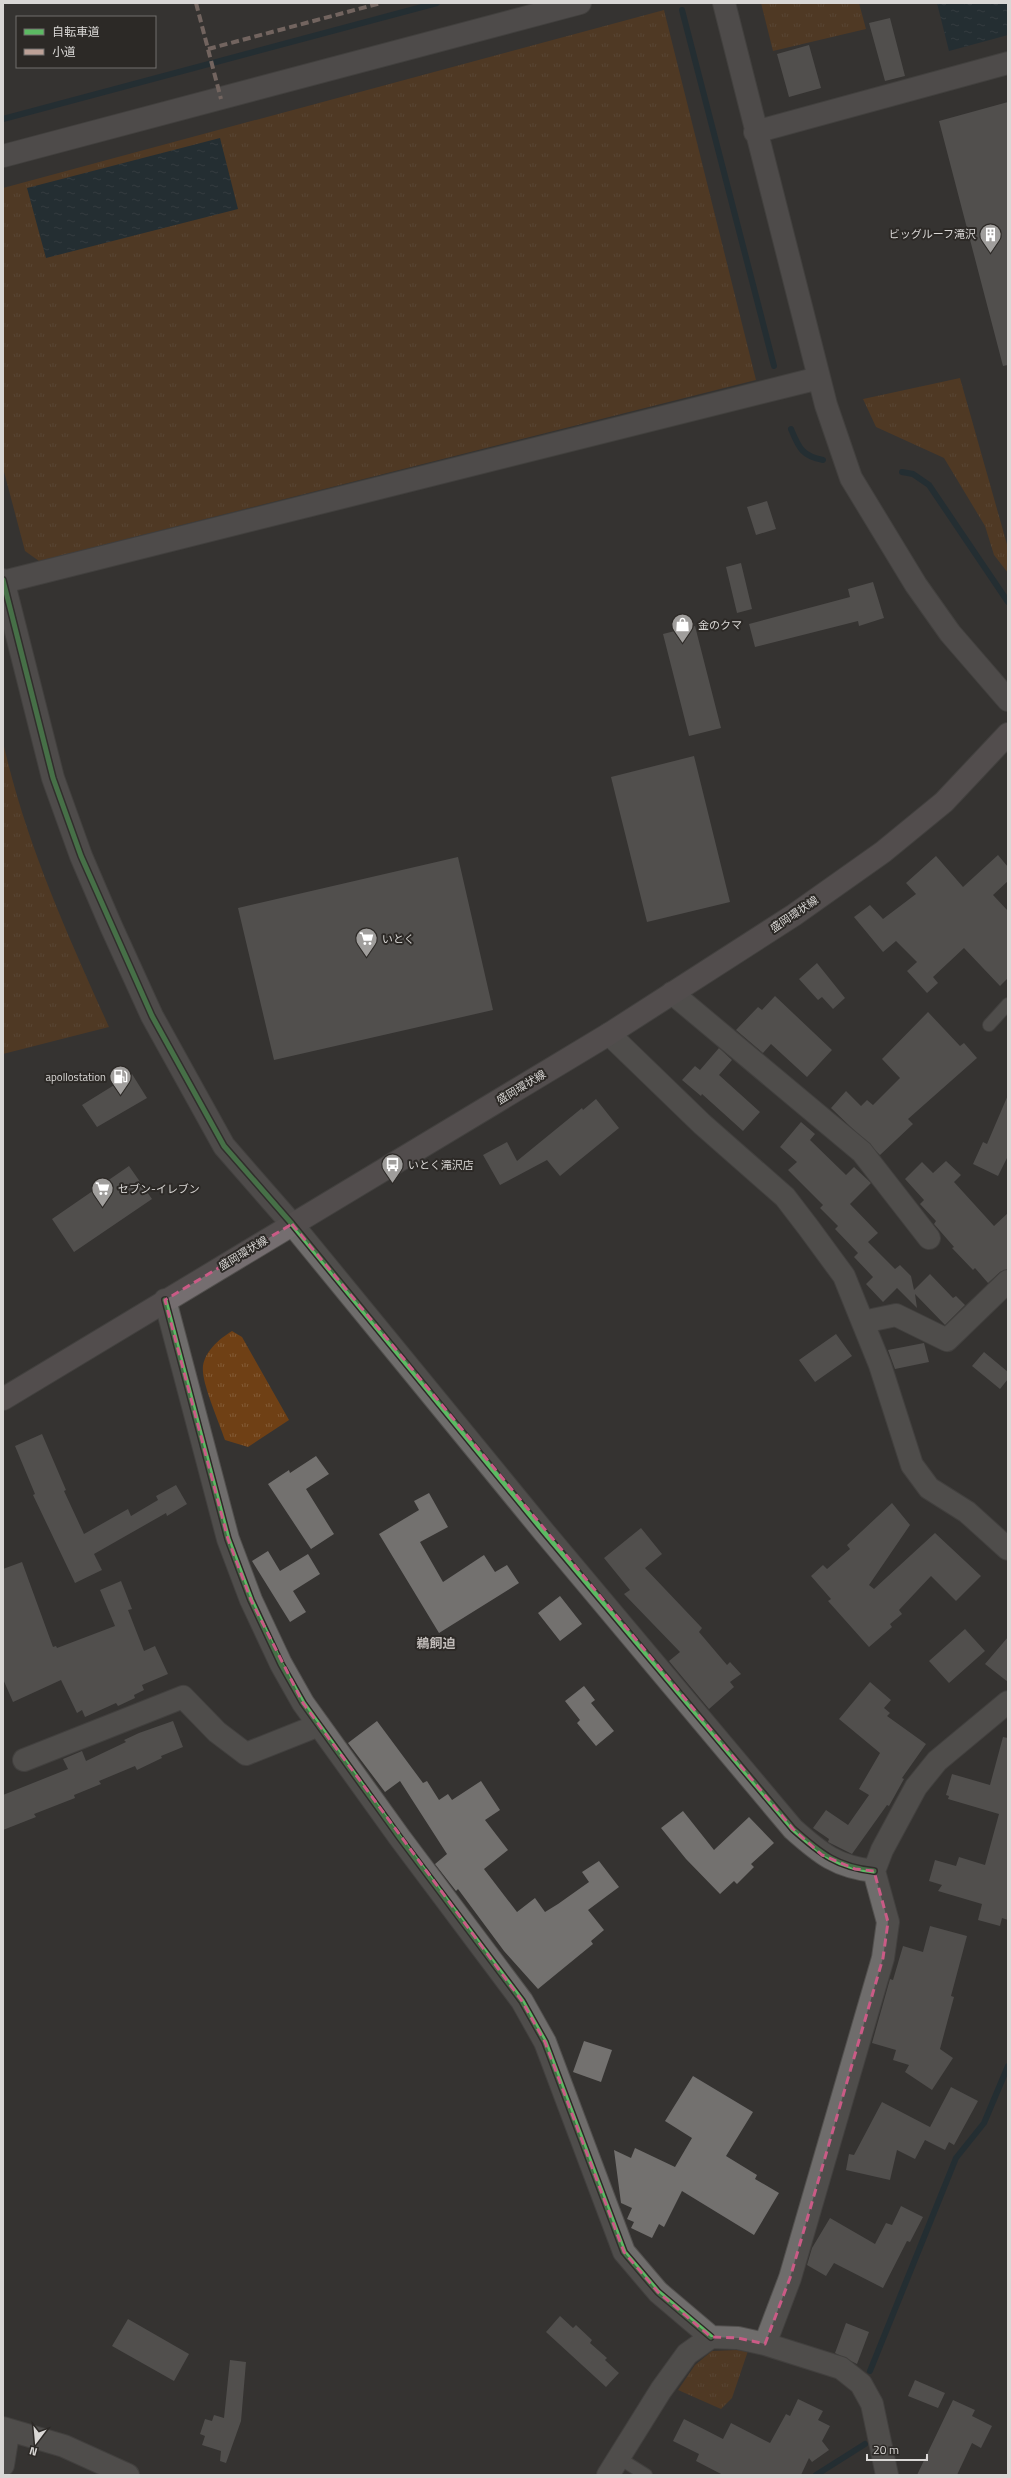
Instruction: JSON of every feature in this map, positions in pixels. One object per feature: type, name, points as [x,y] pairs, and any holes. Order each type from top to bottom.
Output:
[{"type":"main road","name":"盛岡環状線","points":[[3,1399],[165,1300],[609,1034],[794,915],[883,852],[944,802],[1008,734]]},
{"type":"street","points":[[3,156],[580,3]]},
{"type":"street","points":[[724,3],[755,132],[819,378],[850,478],[916,585],[950,633],[1008,700]]},
{"type":"street","points":[[755,132],[1008,63]]},
{"type":"street","points":[[819,378],[3,581],[53,778],[80,856],[152,1016],[224,1146],[292,1224],[544,1532],[794,1829],[822,1855],[855,1869],[874,1871]]},
{"type":"street","points":[[672,994],[862,1152],[929,1238]]},
{"type":"street","points":[[609,1034],[702,1124],[785,1197],[844,1276],[880,1364],[912,1465],[929,1488],[967,1512],[1008,1549]]},
{"type":"street","points":[[863,1322],[896,1315],[947,1340],[1008,1281]]},
{"type":"street","points":[[165,1300],[228,1539],[251,1600],[281,1664],[303,1703],[400,1838],[522,2001],[546,2042],[624,2252],[658,2292],[711,2337]]},
{"type":"street","points":[[24,1760],[183,1697],[217,1732],[246,1754],[319,1725]]},
{"type":"street","points":[[765,2344],[790,2278],[883,1958],[888,1922],[874,1871],[882,1850],[916,1787],[937,1761],[1008,1702]]},
{"type":"street","points":[[613,2466],[661,2390],[687,2354],[711,2337],[738,2338],[765,2344],[841,2368],[861,2384],[872,2404],[887,2475]]},
{"type":"street","points":[[3,2465],[7,2440],[4,2429]]},
{"type":"street","points":[[4,2429],[64,2446],[128,2475]]},
{"type":"lane","points":[[989,1025],[1008,1004]]},
{"type":"lane","points":[[613,2466],[646,2475]]},
{"type":"highlighted area","points":[[292,1224],[793,1829],[822,1855],[855,1869],[874,1871],[888,1922],[883,1958],[790,2278],[765,2344],[738,2338],[711,2337],[658,2292],[624,2252],[545,2042],[522,2001],[303,1703],[251,1600],[228,1539],[165,1300]]},
{"type":"green space","points":[[761,3],[859,3],[866,29],[773,51]]},
{"type":"green space","points":[[664,10],[756,380],[39,561],[25,551],[3,468],[3,188]]},
{"type":"green space","points":[[960,378],[1008,548],[1008,573],[994,555],[985,526],[944,458],[876,427],[863,399]]},
{"type":"green space","points":[[3,742],[12,780],[23,816],[49,888],[109,1027],[3,1054]]},
{"type":"green space","points":[[232,1331],[242,1337],[289,1420],[248,1447],[225,1440],[209,1396],[203,1372],[203,1365],[208,1353],[222,1338]]},
{"type":"green space","points":[[712,2351],[748,2351],[732,2398],[721,2409],[678,2390],[695,2365]]},
{"type":"water","points":[[937,3],[1008,3],[1008,35],[949,51]]},
{"type":"water","points":[[220,138],[238,209],[46,258],[27,188]]},
{"type":"building","points":[[890,18],[905,76],[885,81],[869,23]]},
{"type":"building","points":[[809,45],[821,88],[789,97],[777,54]]},
{"type":"building","name":"ビッグルーフ滝沢","points":[[1008,102],[1008,365],[1003,366],[939,121]]},
{"type":"building","points":[[767,501],[776,529],[756,535],[747,507]]},
{"type":"building","points":[[741,563],[752,609],[737,613],[726,567]]},
{"type":"building","points":[[873,582],[884,618],[859,626],[858,621],[755,647],[749,624],[850,597],[848,589]]},
{"type":"building","points":[[695,626],[721,728],[689,736],[663,634]]},
{"type":"building","points":[[694,756],[730,902],[647,922],[611,777]]},
{"type":"building","points":[[998,855],[1008,867],[1008,881],[993,895],[1008,911],[1008,978],[1000,986],[964,948],[933,977],[938,983],[927,993],[907,971],[917,962],[896,941],[883,952],[854,917],[870,905],[883,919],[916,894],[906,883],[936,856],[963,887]]},
{"type":"building","name":"いとく","points":[[458,857],[493,1010],[274,1060],[238,908]]},
{"type":"building","points":[[817,963],[845,998],[833,1009],[822,997],[818,1000],[799,979]]},
{"type":"building","points":[[775,996],[832,1050],[807,1077],[771,1044],[763,1053],[736,1030],[758,1007],[762,1010]]},
{"type":"building","points":[[928,1012],[960,1046],[964,1043],[977,1058],[908,1119],[913,1124],[880,1155],[831,1108],[846,1091],[861,1106],[867,1100],[873,1105],[900,1078],[882,1059]]},
{"type":"building","points":[[719,1048],[732,1060],[719,1075],[760,1112],[743,1131],[702,1094],[701,1096],[682,1080],[695,1066],[700,1070]]},
{"type":"building","name":"apollostation","points":[[132,1074],[147,1098],[97,1127],[82,1105]]},
{"type":"building","points":[[1008,1095],[1008,1156],[998,1176],[973,1164],[983,1142],[987,1144]]},
{"type":"building","points":[[596,1099],[619,1128],[560,1176],[547,1160],[500,1185],[483,1155],[507,1142],[517,1161],[582,1108],[583,1110]]},
{"type":"building","points":[[801,1122],[815,1134],[810,1140],[846,1175],[854,1167],[871,1183],[850,1204],[878,1233],[868,1242],[895,1269],[900,1265],[911,1276],[914,1290],[930,1274],[953,1298],[956,1296],[965,1305],[945,1325],[915,1294],[917,1308],[897,1288],[883,1302],[866,1284],[873,1277],[854,1257],[858,1253],[835,1229],[838,1226],[820,1208],[823,1205],[788,1170],[797,1162],[780,1147]]},
{"type":"building","points":[[946,1161],[961,1175],[954,1182],[994,1226],[1008,1213],[1008,1269],[1000,1272],[988,1283],[975,1268],[973,1270],[952,1248],[954,1247],[934,1224],[936,1221],[920,1204],[924,1200],[905,1179],[922,1162],[933,1173]]},
{"type":"building","name":"セブン-イレブン","points":[[129,1166],[152,1199],[74,1252],[52,1219]]},
{"type":"building","points":[[836,1334],[852,1356],[815,1382],[799,1360]]},
{"type":"building","points":[[924,1343],[929,1362],[895,1369],[888,1350]]},
{"type":"building","points":[[984,1352],[1008,1372],[1008,1379],[1000,1389],[972,1366]]},
{"type":"building","points":[[42,1434],[66,1490],[64,1491],[84,1534],[128,1509],[131,1516],[158,1500],[156,1496],[176,1485],[187,1504],[167,1516],[166,1513],[94,1554],[102,1570],[75,1583],[33,1495],[35,1494],[15,1446]]},
{"type":"building","points":[[316,1456],[329,1474],[306,1489],[334,1534],[311,1549],[268,1484],[289,1470],[290,1473]]},
{"type":"building","points":[[429,1493],[448,1527],[420,1542],[443,1582],[484,1555],[495,1572],[507,1565],[519,1583],[439,1633],[379,1534],[419,1510],[414,1501]]},
{"type":"building","points":[[892,1503],[910,1525],[869,1585],[874,1589],[935,1533],[981,1576],[956,1601],[931,1576],[899,1610],[902,1614],[890,1624],[892,1627],[869,1647],[828,1601],[831,1599],[811,1576],[823,1565],[827,1569],[850,1549],[847,1545]]},
{"type":"building","points":[[641,1528],[662,1554],[645,1568],[702,1628],[699,1632],[727,1665],[730,1662],[741,1674],[730,1682],[734,1687],[709,1709],[669,1661],[680,1652],[624,1594],[630,1590],[604,1558]]},
{"type":"building","points":[[268,1551],[280,1571],[308,1554],[320,1574],[293,1591],[306,1612],[290,1622],[252,1561]]},
{"type":"building","points":[[22,1562],[53,1647],[56,1646],[57,1648],[115,1626],[100,1590],[121,1581],[132,1609],[128,1610],[144,1651],[155,1646],[168,1674],[142,1685],[144,1690],[134,1695],[135,1698],[118,1706],[116,1703],[85,1717],[82,1710],[77,1713],[61,1680],[13,1702],[3,1679],[3,1569]]},
{"type":"building","points":[[560,1596],[582,1624],[560,1641],[538,1613]]},
{"type":"building","points":[[965,1629],[985,1651],[949,1683],[929,1661]]},
{"type":"building","points":[[1008,1637],[1008,1682],[985,1664]]},
{"type":"building","points":[[870,1682],[891,1700],[884,1708],[890,1713],[887,1716],[926,1744],[902,1778],[904,1779],[889,1806],[887,1805],[852,1854],[828,1842],[829,1839],[813,1828],[826,1810],[848,1825],[869,1795],[859,1789],[880,1753],[839,1719]]},
{"type":"building","points":[[584,1686],[595,1700],[591,1703],[614,1731],[596,1746],[577,1723],[580,1720],[565,1701]]},
{"type":"building","points":[[173,1721],[183,1747],[161,1756],[162,1758],[137,1770],[135,1766],[99,1781],[101,1784],[74,1795],[75,1798],[34,1814],[36,1817],[3,1830],[3,1795],[68,1769],[63,1759],[82,1751],[86,1761],[126,1742],[124,1740],[139,1733]]},
{"type":"building","points":[[377,1721],[423,1783],[427,1781],[439,1800],[448,1794],[452,1800],[481,1781],[500,1810],[485,1820],[508,1850],[484,1869],[517,1912],[535,1898],[545,1912],[558,1904],[589,1882],[582,1872],[599,1861],[619,1887],[588,1910],[604,1930],[591,1941],[593,1944],[538,1989],[504,1951],[458,1889],[456,1891],[435,1864],[447,1854],[400,1781],[385,1792],[348,1743]]},
{"type":"building","points":[[1003,1737],[1008,1738],[1008,1920],[1002,1918],[1000,1926],[978,1920],[982,1904],[938,1891],[942,1885],[929,1881],[935,1860],[956,1866],[959,1857],[985,1865],[999,1814],[948,1799],[949,1796],[946,1795],[952,1774],[990,1785]]},
{"type":"building","points":[[683,1811],[714,1850],[749,1817],[774,1843],[751,1864],[754,1867],[737,1884],[734,1881],[720,1894],[686,1859],[661,1828]]},
{"type":"building","points":[[930,1926],[967,1936],[951,1996],[954,1997],[940,2049],[953,2058],[932,2090],[905,2072],[909,2065],[893,2060],[896,2050],[872,2043],[890,1979],[893,1980],[903,1946],[923,1952]]},
{"type":"building","points":[[584,2041],[612,2050],[601,2082],[573,2072]]},
{"type":"building","points":[[693,2076],[753,2112],[726,2156],[757,2175],[755,2179],[779,2193],[754,2235],[682,2191],[664,2227],[659,2224],[652,2238],[631,2228],[634,2222],[627,2219],[632,2208],[621,2203],[614,2150],[631,2158],[635,2148],[675,2167],[692,2138],[665,2121]]},
{"type":"building","points":[[951,2087],[978,2101],[954,2145],[949,2142],[945,2150],[925,2140],[915,2159],[897,2150],[890,2180],[846,2170],[849,2154],[854,2155],[882,2102],[930,2127]]},
{"type":"building","points":[[901,2206],[923,2217],[910,2242],[907,2241],[883,2288],[834,2263],[826,2276],[807,2265],[812,2248],[830,2218],[875,2244],[886,2223],[892,2225]]},
{"type":"building","points":[[560,2316],[573,2328],[576,2325],[592,2340],[590,2343],[607,2358],[605,2360],[619,2373],[606,2387],[546,2332]]},
{"type":"building","points":[[128,2319],[189,2354],[174,2381],[112,2346]]},
{"type":"building","points":[[846,2323],[869,2332],[857,2364],[835,2353]]},
{"type":"building","points":[[230,2360],[246,2362],[241,2421],[226,2463],[220,2461],[221,2451],[202,2445],[205,2436],[200,2434],[205,2419],[212,2421],[214,2415],[224,2418]]},
{"type":"building","points":[[915,2380],[945,2393],[938,2408],[908,2396]]},
{"type":"building","points":[[798,2399],[823,2411],[818,2420],[830,2426],[822,2441],[829,2450],[812,2462],[809,2458],[801,2475],[723,2475],[696,2461],[699,2454],[673,2441],[684,2419],[723,2439],[731,2423],[770,2443],[786,2414],[790,2416]]},
{"type":"building","points":[[953,2400],[975,2410],[972,2416],[992,2426],[981,2448],[972,2443],[957,2475],[917,2475]]},
{"type":"waterway","points":[[3,119],[437,3]]},
{"type":"waterway","points":[[682,10],[774,366]]},
{"type":"waterway","points":[[791,429],[802,450],[810,456],[823,460]]},
{"type":"waterway","points":[[902,472],[913,474],[929,485],[1008,602]]},
{"type":"waterway","points":[[870,2371],[956,2158],[984,2123],[1008,2066]]},
{"type":"waterway","points":[[816,2475],[865,2444]]},
{"type":"marked path","points":[[196,3],[221,99]]},
{"type":"marked path","points":[[208,49],[381,3]]},
{"type":"cycle path","points":[[3,580],[53,778],[81,856],[152,1016],[224,1146],[292,1224],[544,1532],[793,1829],[812,1846],[839,1863],[874,1871]]},
{"type":"cycle path","points":[[165,1300],[228,1539],[251,1600],[281,1664],[303,1703],[400,1838],[522,2001],[545,2042],[624,2252],[658,2292],[711,2337]]},
{"type":"place","name":"ビッグルーフ滝沢","points":[[991,254]]},
{"type":"place","name":"金のクマ","points":[[682,644]]},
{"type":"place","name":"いとく","points":[[366,958]]},
{"type":"place","name":"apollostation","points":[[121,1096]]},
{"type":"place","name":"いとく滝沢店","points":[[393,1184]]},
{"type":"place","name":"セブン-イレブン","points":[[102,1208]]},
{"type":"district","name":"鵜飼迫","points":[[436,1643]]}]
